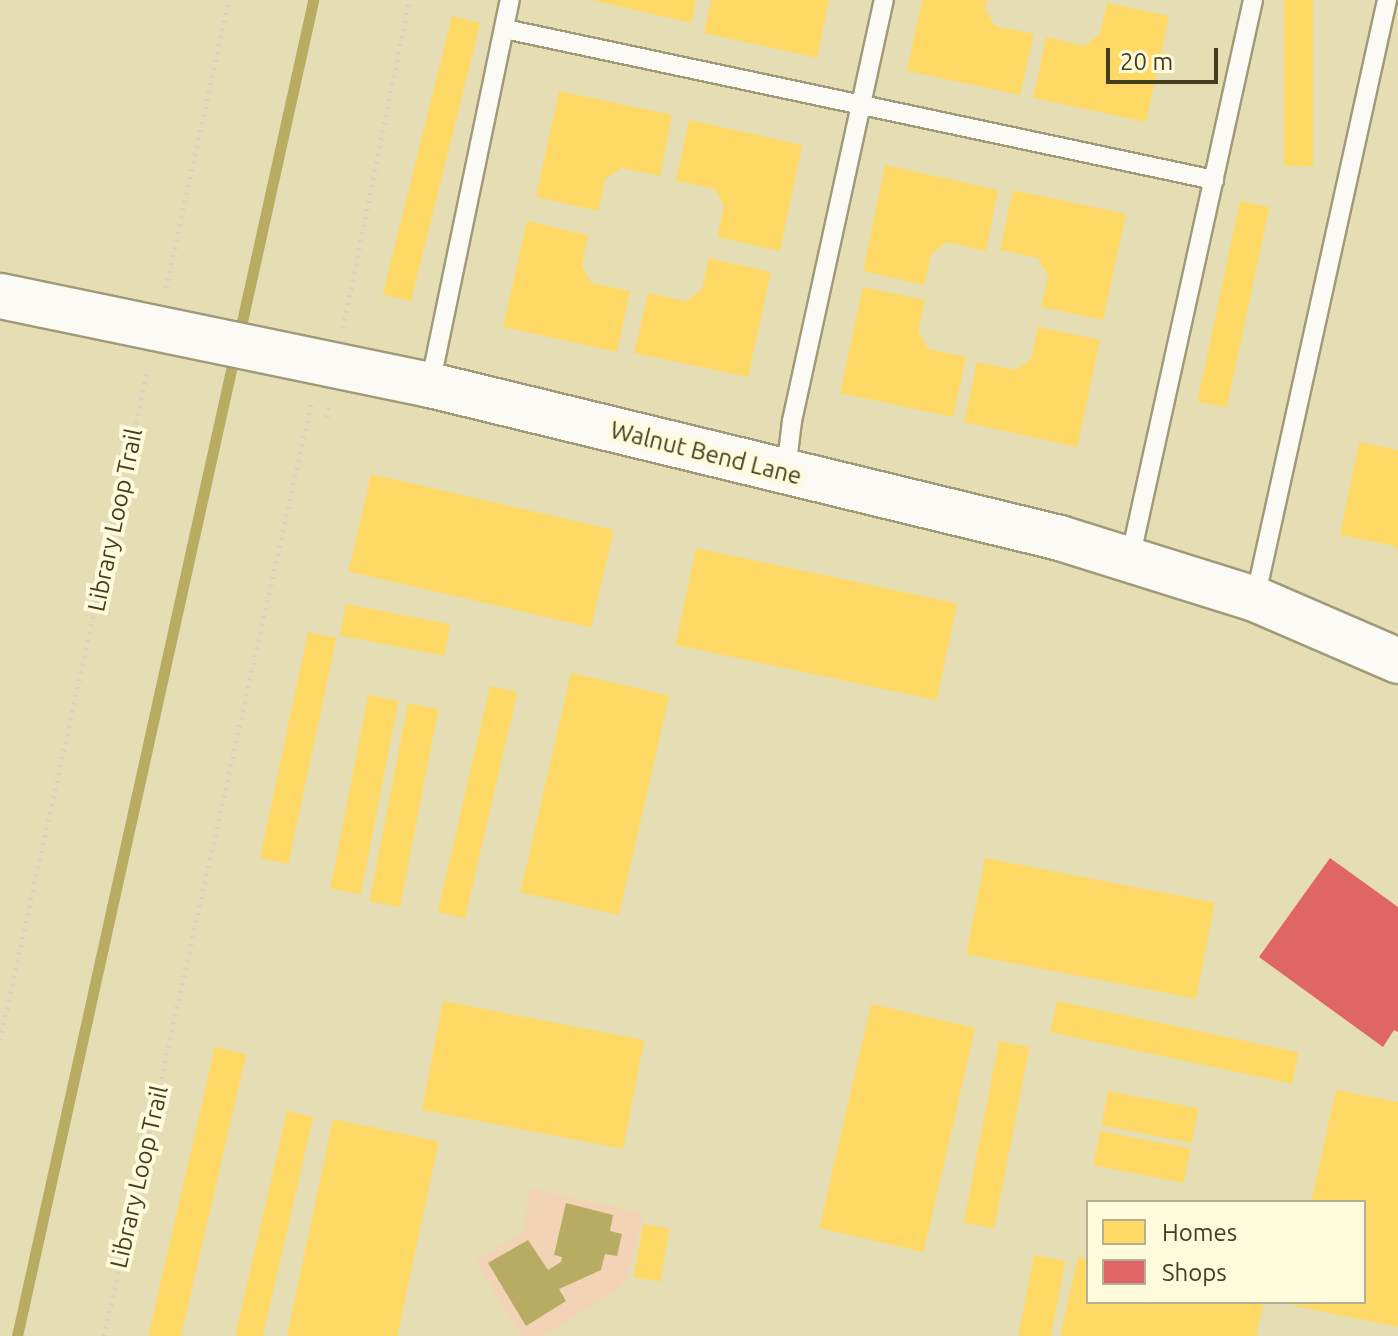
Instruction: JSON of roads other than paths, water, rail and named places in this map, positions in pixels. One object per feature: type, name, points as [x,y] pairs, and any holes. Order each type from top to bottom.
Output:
[{"type":"street","name":"Walnut Bend Lane","points":[[0,296],[167,331],[321,351],[430,385],[937,506],[1130,559],[1255,599],[1398,661]]},
{"type":"lane","points":[[430,385],[510,0]]},
{"type":"lane","points":[[785,472],[798,389],[884,0]]},
{"type":"lane","points":[[1130,559],[1253,0]]},
{"type":"lane","points":[[1255,599],[1387,0]]},
{"type":"lane","points":[[505,29],[862,108],[1214,180]]},
{"type":"waterway","points":[[239,335],[313,0]]},
{"type":"waterway","points":[[17,1336],[235,352]]}]
